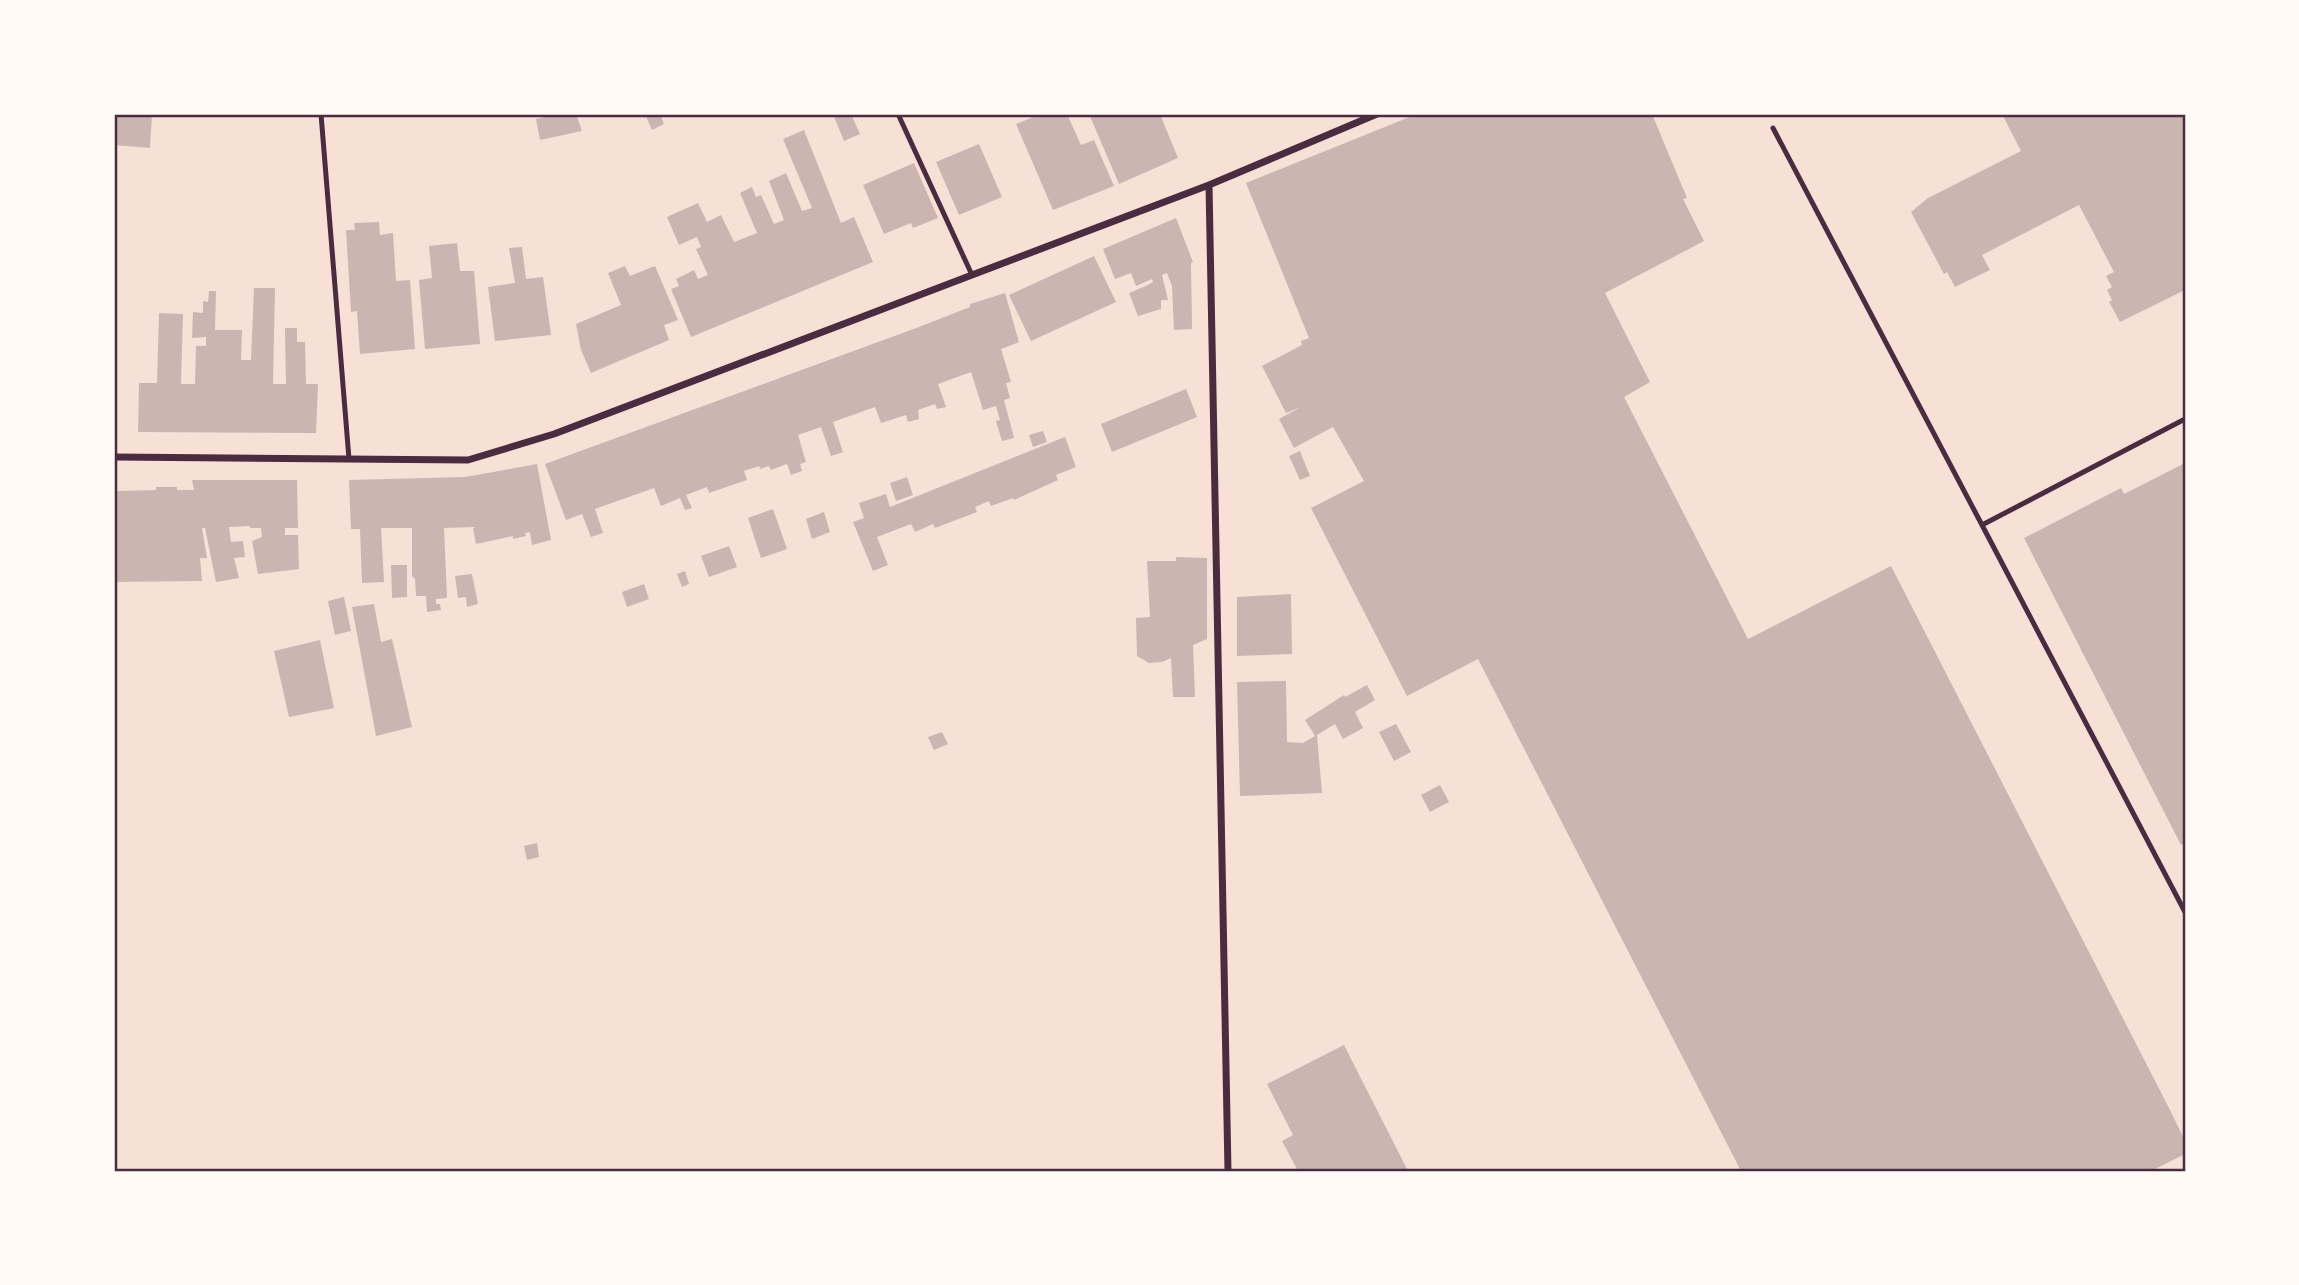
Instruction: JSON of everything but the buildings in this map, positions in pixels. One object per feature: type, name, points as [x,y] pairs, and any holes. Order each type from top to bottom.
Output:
[{"type":"street","points":[[114,457],[468,460],[554,434],[1209,185],[1377,114]]},
{"type":"street","points":[[1209,185],[1228,1171]]},
{"type":"lane","points":[[321,114],[349,459]]},
{"type":"lane","points":[[898,114],[972,275]]},
{"type":"lane","points":[[1773,128],[2185,912]]},
{"type":"lane","points":[[1982,524],[2185,419]]}]
